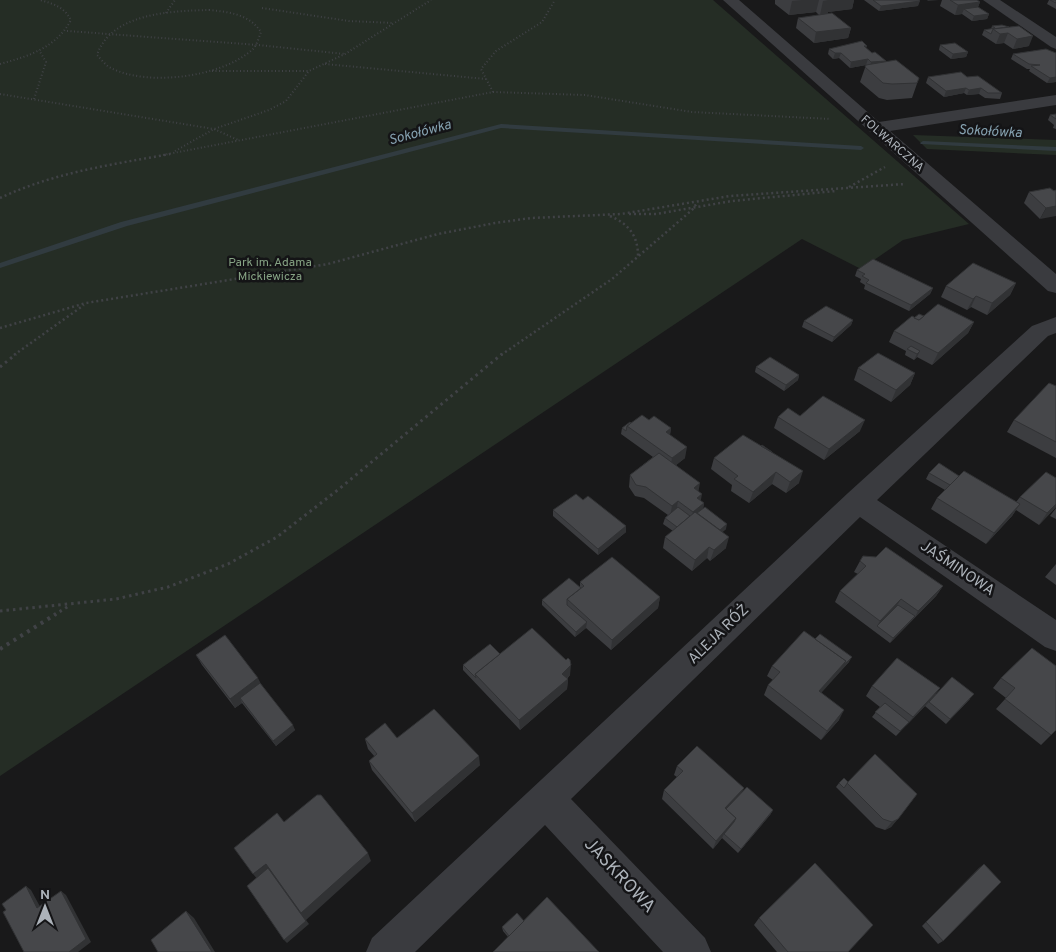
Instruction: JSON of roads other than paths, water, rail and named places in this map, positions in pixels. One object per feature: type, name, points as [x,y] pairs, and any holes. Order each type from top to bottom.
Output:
[{"type":"street","name":"FOLWARCZNA","points":[[730,0],[1056,286]]},
{"type":"street","points":[[990,0],[1056,44]]},
{"type":"street","points":[[868,123],[1056,100]]},
{"type":"street","name":"ALEJA RÓŻ","points":[[386,952],[858,501],[1040,331],[1056,324]]},
{"type":"street","name":"JAŚMINOWA","points":[[858,501],[1056,637]]},
{"type":"street","name":"JASKROWA","points":[[547,800],[691,952]]},
{"type":"waterway","name":"Sokołówka","points":[[0,266],[124,224],[501,126],[861,148]]},
{"type":"waterway","name":"Sokołówka","points":[[923,143],[1056,149]]},
{"type":"park label","name":"Park im. Adama Mickiewicza","points":[[270,270]]}]
